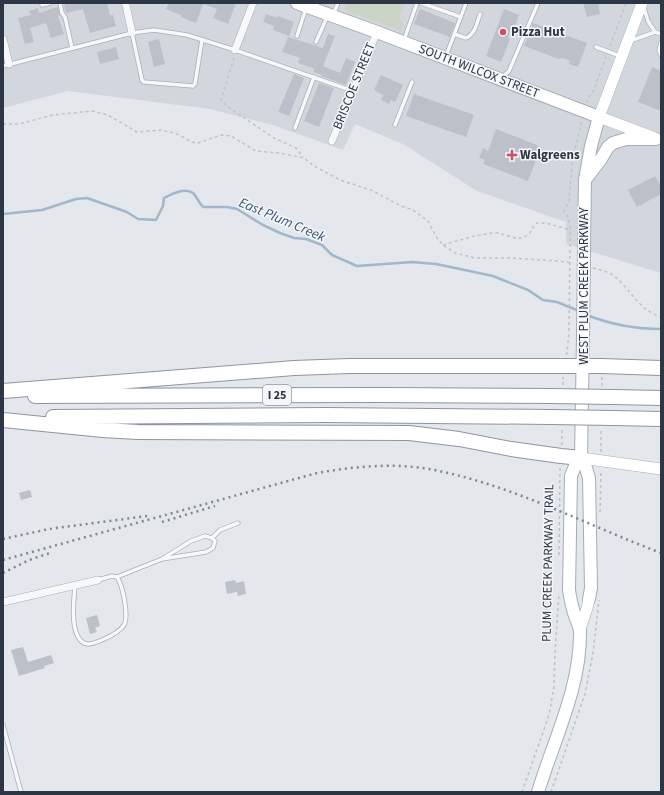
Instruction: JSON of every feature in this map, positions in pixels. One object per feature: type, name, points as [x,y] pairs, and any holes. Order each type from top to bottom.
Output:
[{"type":"highway","points":[[3,391],[310,367],[583,366],[661,368]]},
{"type":"highway","name":"I 25","points":[[3,397],[373,395],[661,398]]},
{"type":"highway","name":"I 25","points":[[3,419],[205,415],[556,420],[613,418],[661,419]]},
{"type":"highway","points":[[3,419],[103,430],[138,432],[410,433],[459,439],[511,449],[581,458]]},
{"type":"main road","points":[[599,117],[642,3]]},
{"type":"main road","name":"SOUTH WILCOX STREET","points":[[302,5],[659,139]]},
{"type":"main road","name":"WEST PLUM CREEK PARKWAY","points":[[538,791],[573,684],[577,663],[580,629],[588,608],[591,580],[589,478],[584,462],[581,458],[585,180],[591,146],[599,117]]},
{"type":"main road","points":[[585,180],[602,159],[608,147],[614,143],[626,139],[659,139]]},
{"type":"main road","points":[[581,458],[661,469]]},
{"type":"main road","name":"WEST PLUM CREEK PARKWAY","points":[[580,629],[570,597],[569,574],[571,476],[575,466],[581,458]]},
{"type":"street","points":[[235,50],[253,3]]},
{"type":"street","points":[[126,4],[132,33]]},
{"type":"street","name":"BRISCOE STREET","points":[[332,141],[377,32]]},
{"type":"street","points":[[3,39],[6,65]]},
{"type":"street","points":[[3,602],[98,580]]},
{"type":"lane","points":[[42,5],[50,3]]},
{"type":"lane","points":[[60,3],[62,13],[66,17],[72,48]]},
{"type":"lane","points":[[316,42],[338,3]]},
{"type":"lane","points":[[403,42],[417,3]]},
{"type":"lane","points":[[421,3],[461,17]]},
{"type":"lane","points":[[445,58],[466,3]]},
{"type":"lane","points":[[500,79],[509,71],[538,3]]},
{"type":"lane","points":[[642,3],[648,21],[655,32]]},
{"type":"lane","points":[[296,36],[302,5]]},
{"type":"lane","points":[[454,34],[466,38],[470,36],[474,32],[480,14]]},
{"type":"lane","points":[[6,65],[132,33],[154,30],[202,40],[235,50],[353,91]]},
{"type":"lane","points":[[628,42],[655,32],[661,34]]},
{"type":"lane","points":[[132,33],[142,80],[144,82],[193,86],[195,84],[202,40]]},
{"type":"lane","points":[[661,42],[661,55]]},
{"type":"lane","points":[[596,47],[622,57]]},
{"type":"lane","points":[[295,128],[314,77]]},
{"type":"lane","points":[[395,125],[412,82]]},
{"type":"lane","points":[[212,538],[220,530],[238,523]]},
{"type":"lane","points":[[98,580],[112,576],[117,577],[162,559],[191,541],[204,536],[212,538],[215,542],[213,548],[206,552],[162,559]]},
{"type":"lane","points":[[75,585],[74,627],[78,637],[84,643],[91,644],[111,636],[124,625],[126,618],[125,604],[122,588],[117,577]]},
{"type":"lane","points":[[3,725],[21,792]]},
{"type":"path","points":[[563,386],[562,358],[567,353],[569,331],[570,247],[569,219],[564,211],[570,202],[573,157],[588,98],[593,92],[626,3]]},
{"type":"path","points":[[235,50],[234,58],[220,100],[274,138],[296,148],[304,158],[314,166],[340,180],[371,190],[422,215],[428,221],[437,238],[443,245],[455,253],[475,258],[496,257],[532,259],[558,261],[580,265]]},
{"type":"path","points":[[3,124],[19,124],[53,115],[94,111],[108,115],[137,132],[160,130],[174,133],[192,142],[198,143],[222,135],[227,135],[256,151],[280,153],[304,158]]},
{"type":"path","points":[[443,245],[474,236],[492,233],[499,233],[515,238],[523,238],[530,232],[534,225],[541,222],[570,230]]},
{"type":"path","points":[[587,267],[609,273],[622,284],[638,303],[661,317]]},
{"type":"path","name":"PLUM CREEK PARKWAY TRAIL","points":[[556,420],[561,456],[559,471],[559,556]]},
{"type":"path","name":"PLUM CREEK PARKWAY TRAIL","points":[[522,792],[549,715],[554,687],[559,586]]},
{"type":"shaded area","points":[[3,3],[661,3],[661,273],[566,244],[566,222],[477,191],[403,144],[355,124],[343,150],[273,125],[210,109],[68,91],[3,108]]},
{"type":"green space","points":[[348,3],[405,3],[399,18],[404,25],[401,31],[344,10]]},
{"type":"building","points":[[66,3],[107,3],[110,15],[113,15],[116,26],[90,33],[83,9],[66,13],[64,5]]},
{"type":"building","points":[[169,3],[236,3],[228,24],[213,18],[217,9],[203,4],[196,23],[166,9]]},
{"type":"building","points":[[583,3],[598,3],[600,14],[587,17]]},
{"type":"building","points":[[58,7],[60,15],[58,16],[64,34],[51,38],[46,23],[30,28],[34,42],[25,44],[18,18],[31,15],[29,11],[38,8],[39,13]]},
{"type":"building","points":[[420,9],[455,23],[450,37],[414,24]]},
{"type":"building","name":"Pizza Hut","points":[[504,9],[519,15],[515,26],[512,25],[508,38],[510,39],[501,62],[486,56]]},
{"type":"building","points":[[266,14],[294,22],[289,36],[273,30],[274,26],[263,22]]},
{"type":"building","points":[[533,23],[587,43],[578,67],[569,64],[570,61],[562,58],[559,59],[524,46]]},
{"type":"building","points":[[328,34],[335,36],[323,66],[340,73],[346,58],[355,62],[346,85],[313,72],[315,69],[298,63],[300,58],[282,52],[288,37],[323,48]]},
{"type":"building","points":[[159,39],[165,64],[154,67],[148,42]]},
{"type":"building","points":[[116,47],[119,59],[100,64],[97,52]]},
{"type":"building","points":[[652,67],[661,71],[661,111],[638,102]]},
{"type":"building","points":[[294,74],[304,78],[289,116],[278,112]]},
{"type":"building","points":[[381,75],[403,85],[395,102],[391,100],[389,104],[381,100],[383,95],[374,90]]},
{"type":"building","points":[[319,83],[334,88],[319,127],[304,121]]},
{"type":"building","points":[[414,94],[474,115],[466,137],[406,116]]},
{"type":"building","name":"Walgreens","points":[[496,129],[537,145],[540,150],[528,181],[483,164],[485,160],[479,158],[483,148],[488,151]]},
{"type":"building","points":[[655,176],[661,187],[661,194],[637,207],[628,190]]},
{"type":"building","points":[[30,490],[32,497],[21,500],[19,493]]},
{"type":"building","points":[[235,580],[236,583],[244,581],[246,594],[238,596],[237,592],[227,594],[225,582]]},
{"type":"building","points":[[97,615],[100,626],[95,628],[97,632],[90,634],[86,618]]},
{"type":"building","points":[[23,647],[28,662],[51,655],[54,663],[44,666],[45,668],[19,676],[11,650]]},
{"type":"waterway","name":"East Plum Creek","points":[[3,214],[42,210],[76,199],[87,198],[127,212],[138,219],[156,220],[163,206],[164,198],[174,193],[190,191],[203,207],[227,207],[237,209],[263,225],[280,233],[294,238],[306,239],[322,245],[332,255],[357,266],[412,262],[436,264],[493,276],[528,290],[543,300],[557,302],[579,311]]},
{"type":"waterway","name":"East Plum Creek","points":[[587,315],[624,326],[661,329]]},
{"type":"railway","points":[[3,560],[317,473],[347,468],[378,466],[424,468],[468,478],[524,497],[661,553]]},
{"type":"railway","points":[[162,522],[215,506]]},
{"type":"railway","points":[[3,539],[49,529],[147,516]]},
{"type":"railway","points":[[3,573],[29,560],[50,553]]},
{"type":"place","name":"Pizza Hut","points":[[503,32]]},
{"type":"place","name":"Walgreens","points":[[512,155]]}]
